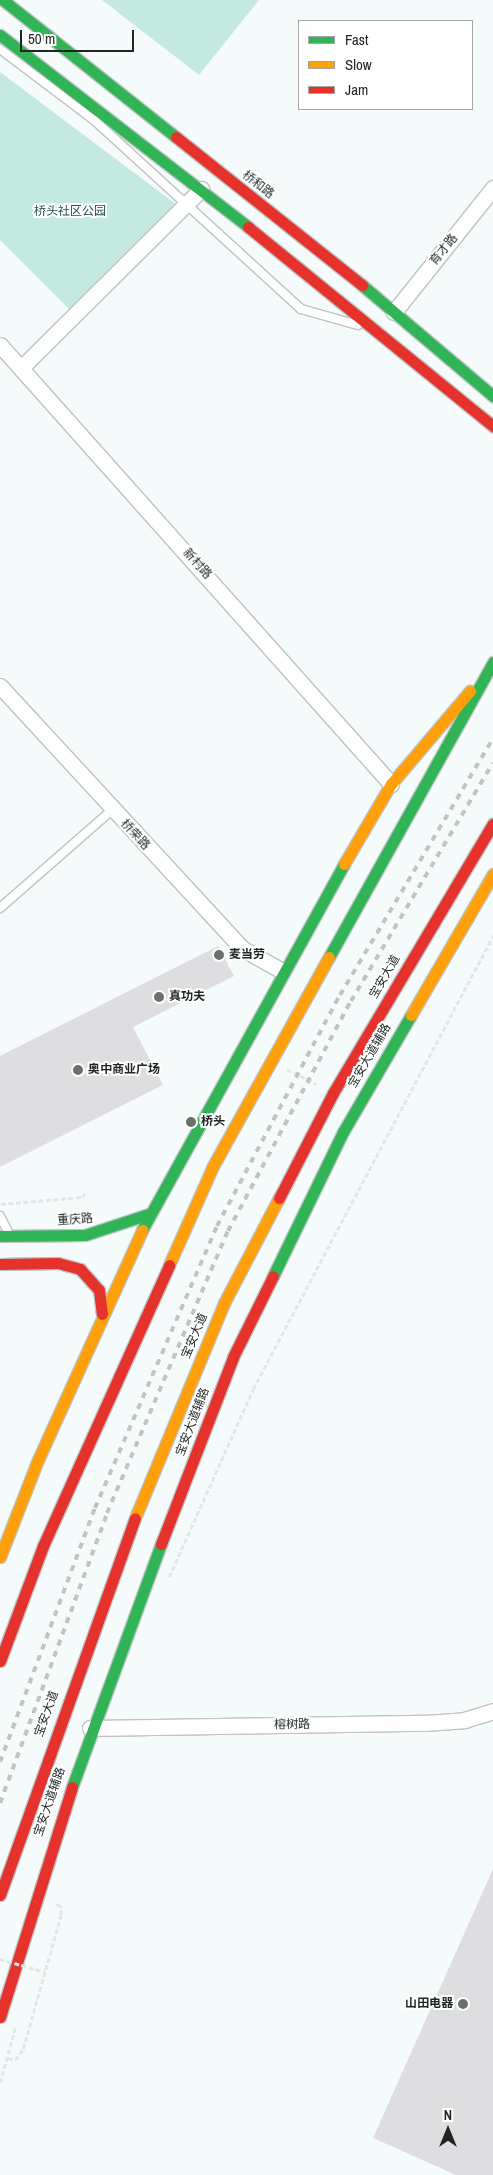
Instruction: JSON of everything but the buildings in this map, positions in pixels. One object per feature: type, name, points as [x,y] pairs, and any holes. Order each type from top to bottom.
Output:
[{"type":"main road","name":"桥和路","points":[[3,0],[394,312],[493,396]]},
{"type":"main road","points":[[0,35],[201,189],[493,426]]},
{"type":"main road","points":[[0,1557],[102,1314],[149,1214],[282,971],[391,784],[493,662]]},
{"type":"main road","points":[[0,1660],[43,1546],[213,1166],[493,662]]},
{"type":"main road","name":"宝安大道","points":[[0,1895],[119,1556],[224,1303],[333,1093],[493,824]]},
{"type":"main road","name":"宝安大道辅路","points":[[0,2017],[90,1728],[233,1357],[304,1207],[493,874]]},
{"type":"main road","name":"重庆路","points":[[5,1236],[105,1232],[149,1214]]},
{"type":"main road","points":[[0,1264],[58,1263],[80,1269],[99,1290],[102,1314]]},
{"type":"street","name":"育才路","points":[[394,312],[493,188]]},
{"type":"street","points":[[21,368],[201,189]]},
{"type":"street","name":"新村路","points":[[0,345],[391,784]]},
{"type":"street","name":"桥荣路","points":[[0,686],[112,810],[243,949],[282,971]]},
{"type":"street","name":"榕树路","points":[[90,1728],[425,1723],[464,1720],[493,1711]]},
{"type":"lane","points":[[0,49],[94,120],[301,310],[378,331]]},
{"type":"lane","points":[[0,908],[112,810]]},
{"type":"lane","points":[[0,1216],[5,1236]]},
{"type":"path","points":[[168,1580],[253,1389],[493,936]]},
{"type":"path","points":[[280,1066],[319,1086]]},
{"type":"path","points":[[0,1204],[82,1197],[86,1192]]},
{"type":"path","points":[[46,1912],[52,1894]]},
{"type":"path","points":[[7,2057],[15,2060],[23,2049],[61,1915],[61,1906],[49,1904]]},
{"type":"path","points":[[0,1959],[45,1972]]},
{"type":"path","points":[[29,1973],[31,1964]]},
{"type":"path","points":[[0,2083],[17,2020]]},
{"type":"green space","points":[[102,0],[259,0],[199,75]]},
{"type":"green space","name":"桥头社区公园","points":[[0,72],[177,205],[70,310],[0,240]]},
{"type":"railway","points":[[0,1762],[95,1508],[217,1226],[340,995],[493,738]]},
{"type":"railway","points":[[0,1803],[107,1513],[228,1231],[351,1001],[493,763]]},
{"type":"traffic: fast","points":[[3,0],[176,137]]},
{"type":"traffic: fast","points":[[0,35],[248,227]]},
{"type":"traffic: fast","points":[[362,285],[493,396]]},
{"type":"traffic: fast","points":[[329,957],[493,662]]},
{"type":"traffic: fast","points":[[142,1230],[344,864]]},
{"type":"traffic: fast","points":[[273,1276],[343,1132],[411,1015]]},
{"type":"traffic: fast","points":[[0,1236],[85,1235],[149,1214]]},
{"type":"traffic: fast","points":[[72,1787],[161,1544]]},
{"type":"traffic: slow","points":[[344,864],[391,784],[470,691]]},
{"type":"traffic: slow","points":[[411,1015],[493,874]]},
{"type":"traffic: slow","points":[[169,1265],[213,1166],[329,957]]},
{"type":"traffic: slow","points":[[135,1518],[224,1303],[279,1198]]},
{"type":"traffic: slow","points":[[0,1557],[37,1462],[142,1230]]},
{"type":"traffic: jam","points":[[176,137],[362,285]]},
{"type":"traffic: jam","points":[[248,227],[493,426]]},
{"type":"traffic: jam","points":[[279,1198],[333,1093],[493,824]]},
{"type":"traffic: jam","points":[[0,1264],[58,1263],[80,1269],[99,1290],[102,1314]]},
{"type":"traffic: jam","points":[[0,1661],[43,1546],[169,1265]]},
{"type":"traffic: jam","points":[[161,1544],[233,1357],[273,1276]]},
{"type":"traffic: jam","points":[[0,1895],[135,1518]]},
{"type":"traffic: jam","points":[[0,2017],[72,1787]]},
{"type":"place","name":"麦当劳","points":[[219,955]]},
{"type":"place","name":"真功夫","points":[[159,997]]},
{"type":"place","name":"奥中商业广场","points":[[78,1070]]},
{"type":"place","name":"桥头","points":[[191,1122]]},
{"type":"place","name":"山田电器","points":[[463,2004]]}]
